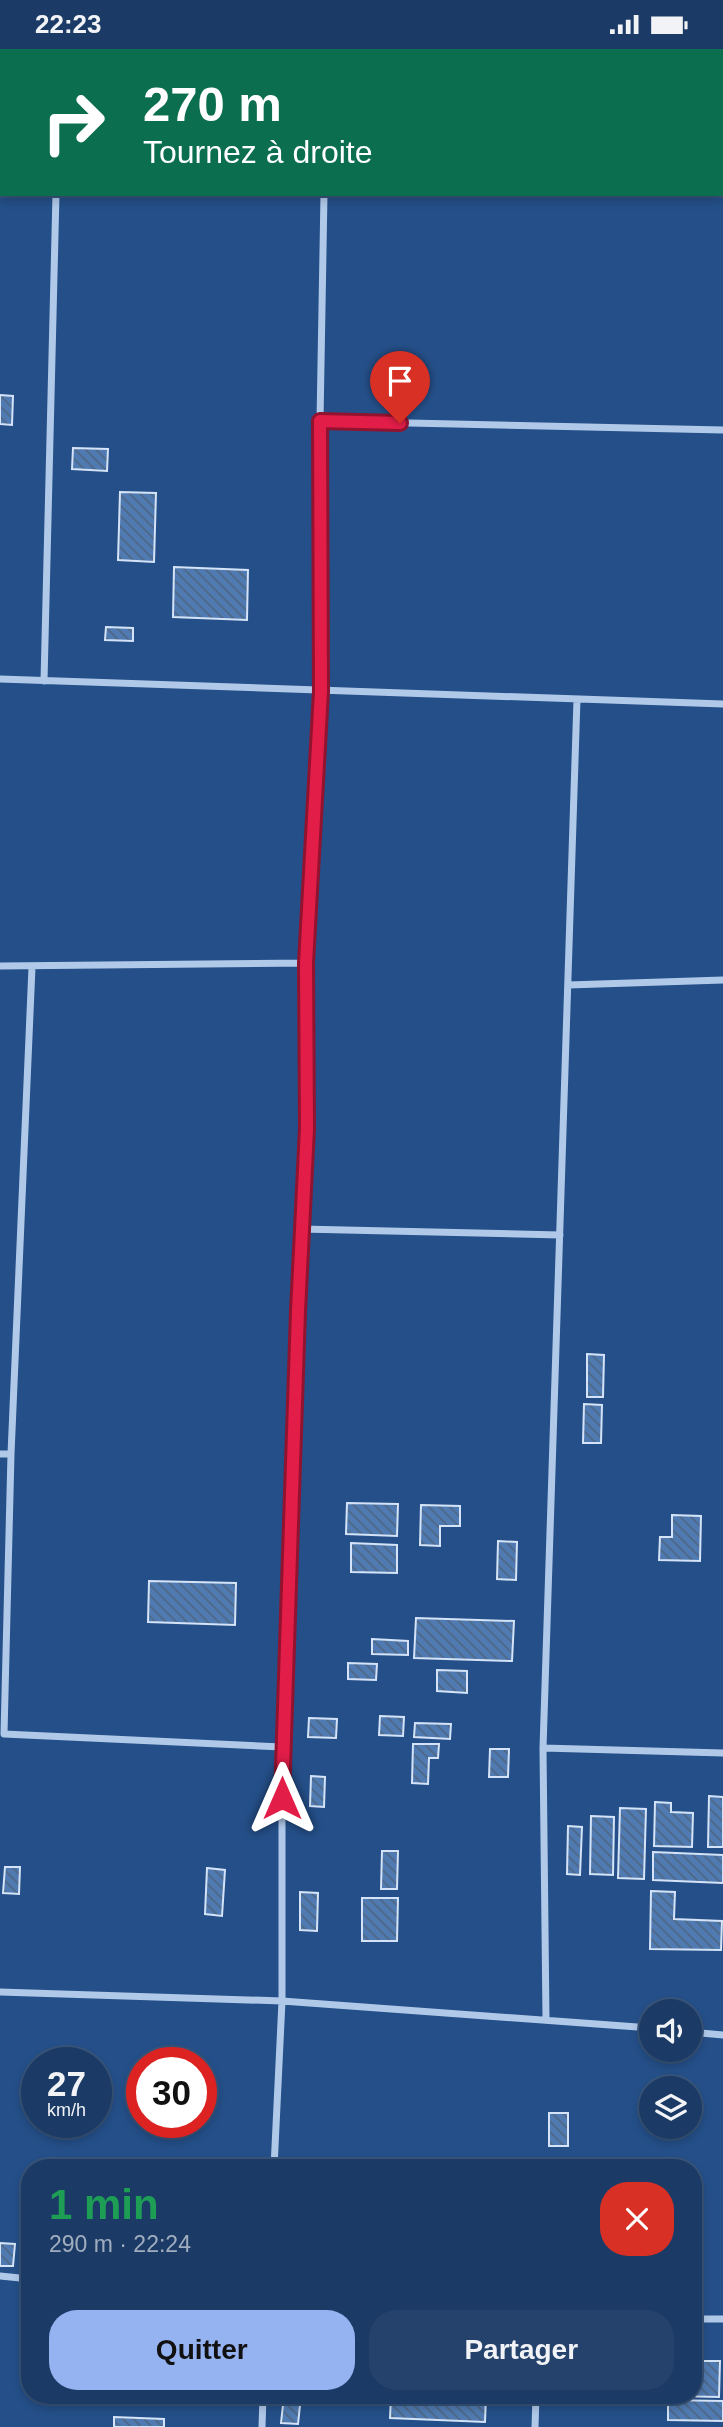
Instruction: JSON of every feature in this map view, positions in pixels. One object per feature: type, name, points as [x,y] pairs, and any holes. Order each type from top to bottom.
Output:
[{"type":"street","points":[[44,681],[56,196]]},
{"type":"street","points":[[274,2159],[282,2001],[282,1747],[307,1128],[306,963],[321,691],[320,421],[324,196]]},
{"type":"street","points":[[320,421],[723,431]]},
{"type":"street","points":[[0,679],[723,704]]},
{"type":"street","points":[[546,2019],[543,1748],[577,699]]},
{"type":"street","points":[[0,966],[306,963]]},
{"type":"street","points":[[32,967],[2,1734],[282,1747]]},
{"type":"street","points":[[568,985],[723,980]]},
{"type":"street","points":[[301,1229],[560,1235]]},
{"type":"street","points":[[0,1454],[11,1454]]},
{"type":"street","points":[[543,1748],[723,1753]]},
{"type":"street","points":[[0,1992],[282,2001],[639,2027]]},
{"type":"street","points":[[702,2033],[723,2035]]},
{"type":"street","points":[[0,2276],[21,2278]]},
{"type":"street","points":[[702,2319],[723,2319]]},
{"type":"street","points":[[262,2427],[263,2404]]},
{"type":"street","points":[[536,2404],[536,2427]]},
{"type":"building","points":[[0,395],[13,396],[12,425],[0,424]]},
{"type":"building","points":[[73,448],[108,449],[107,471],[72,469]]},
{"type":"building","points":[[120,492],[156,493],[154,562],[118,560]]},
{"type":"building","points":[[174,567],[248,570],[247,620],[173,617]]},
{"type":"building","points":[[106,627],[133,628],[133,641],[105,640]]},
{"type":"building","points":[[587,1354],[604,1355],[603,1397],[587,1397]]},
{"type":"building","points":[[584,1404],[602,1405],[601,1443],[583,1443]]},
{"type":"building","points":[[347,1503],[398,1504],[397,1536],[346,1534]]},
{"type":"building","points":[[421,1505],[460,1506],[460,1526],[440,1526],[440,1546],[420,1545]]},
{"type":"building","points":[[672,1515],[701,1516],[700,1561],[659,1560],[660,1537],[672,1537]]},
{"type":"building","points":[[498,1541],[517,1542],[516,1580],[497,1579]]},
{"type":"building","points":[[351,1543],[397,1545],[397,1573],[351,1572]]},
{"type":"building","points":[[149,1581],[236,1583],[235,1625],[148,1622]]},
{"type":"building","points":[[416,1618],[514,1621],[512,1661],[414,1658]]},
{"type":"building","points":[[372,1639],[408,1641],[408,1655],[372,1654]]},
{"type":"building","points":[[348,1663],[377,1664],[376,1680],[348,1679]]},
{"type":"building","points":[[437,1670],[467,1671],[467,1693],[437,1691]]},
{"type":"building","points":[[380,1716],[404,1717],[403,1736],[379,1735]]},
{"type":"building","points":[[309,1718],[337,1719],[336,1738],[308,1737]]},
{"type":"building","points":[[415,1723],[451,1724],[450,1739],[414,1737]]},
{"type":"building","points":[[413,1744],[439,1744],[438,1758],[429,1758],[428,1784],[412,1783]]},
{"type":"building","points":[[490,1749],[509,1749],[508,1777],[489,1777]]},
{"type":"building","points":[[311,1776],[325,1777],[324,1807],[310,1806]]},
{"type":"building","points":[[709,1796],[723,1797],[723,1847],[708,1847]]},
{"type":"building","points":[[655,1802],[671,1803],[671,1812],[693,1813],[692,1847],[654,1846]]},
{"type":"building","points":[[620,1808],[646,1809],[644,1879],[618,1878]]},
{"type":"building","points":[[591,1816],[614,1817],[613,1875],[590,1874]]},
{"type":"building","points":[[568,1826],[582,1827],[580,1875],[567,1874]]},
{"type":"building","points":[[382,1851],[398,1851],[397,1889],[381,1889]]},
{"type":"building","points":[[653,1852],[723,1855],[723,1883],[653,1880]]},
{"type":"building","points":[[5,1867],[20,1867],[19,1894],[3,1893]]},
{"type":"building","points":[[207,1868],[225,1870],[222,1916],[205,1914]]},
{"type":"building","points":[[651,1891],[675,1892],[674,1919],[722,1921],[721,1950],[650,1949]]},
{"type":"building","points":[[300,1892],[318,1893],[317,1931],[300,1930]]},
{"type":"building","points":[[362,1898],[398,1898],[397,1941],[362,1941]]},
{"type":"building","points":[[549,2113],[568,2113],[568,2146],[549,2146]]},
{"type":"building","points":[[0,2243],[15,2244],[13,2266],[0,2266]]},
{"type":"building","points":[[702,2361],[720,2361],[719,2397],[702,2397]]},
{"type":"building","points":[[723,2401],[723,2421],[668,2420],[668,2404]]},
{"type":"building","points":[[283,2404],[300,2404],[298,2424],[281,2423]]},
{"type":"building","points":[[391,2404],[486,2404],[485,2422],[390,2418]]},
{"type":"building","points":[[114,2417],[164,2419],[164,2427],[114,2427]]},
{"type":"route","points":[[282,1798],[301,1229],[307,1128],[306,963],[321,691],[320,421],[400,423]]}]
